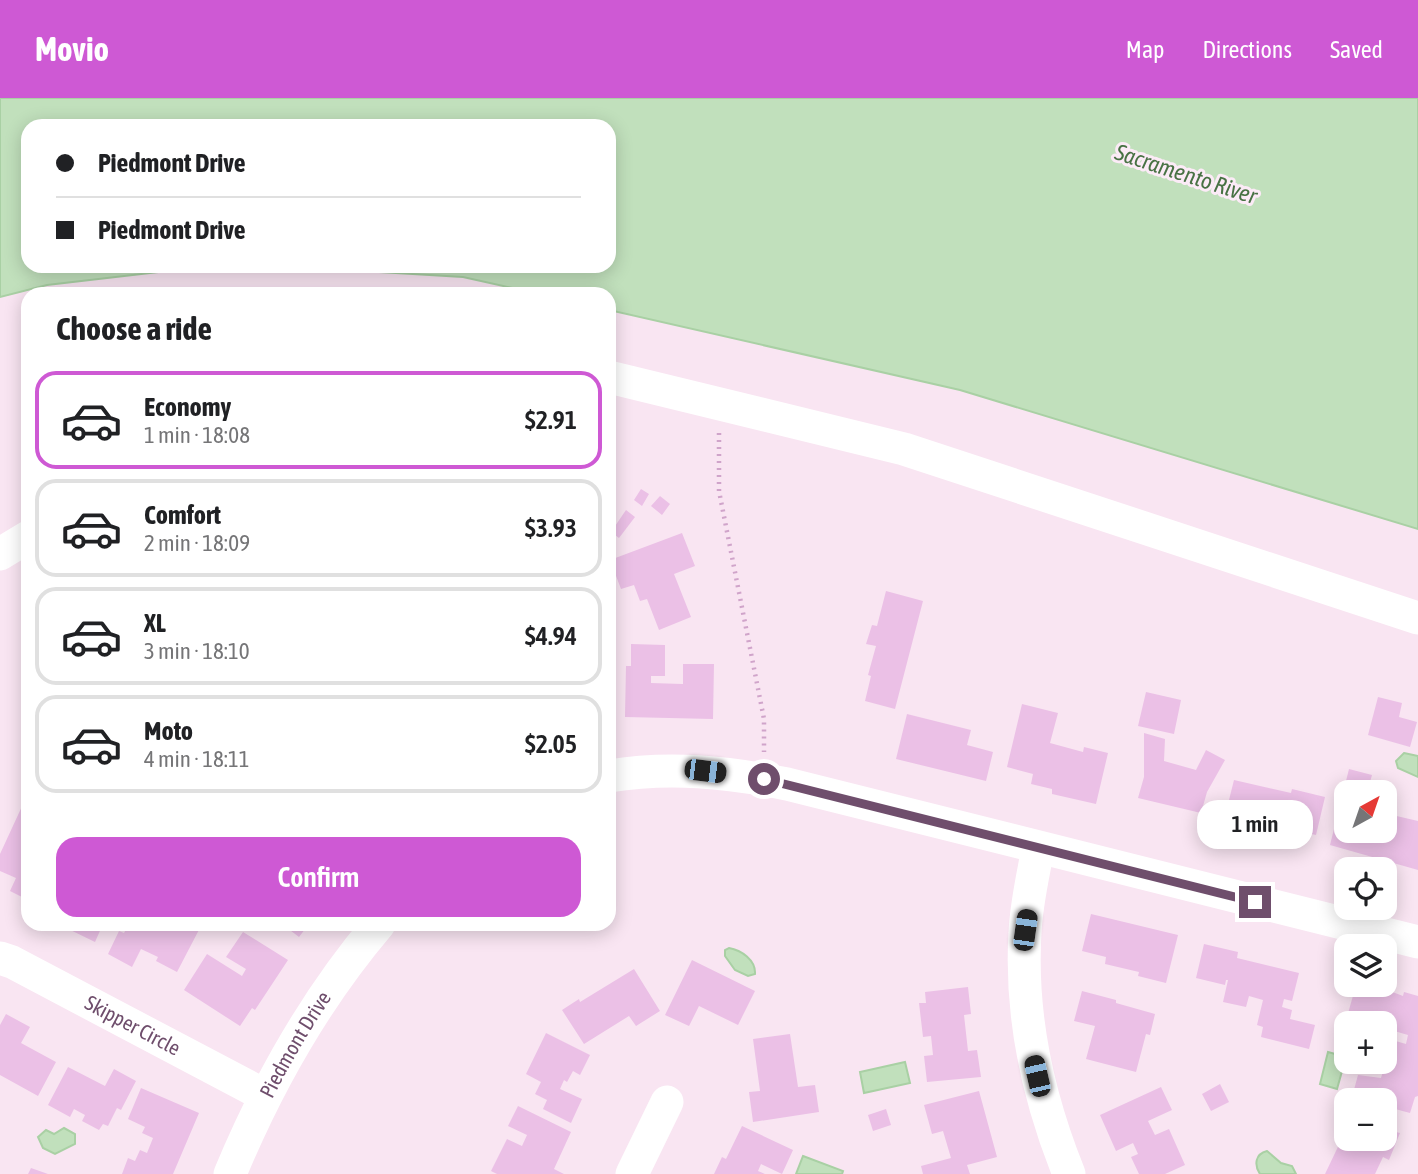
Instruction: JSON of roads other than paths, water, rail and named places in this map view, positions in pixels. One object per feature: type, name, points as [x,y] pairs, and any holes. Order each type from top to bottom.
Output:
[{"type":"street","points":[[616,379],[904,449],[1418,618]]},
{"type":"street","points":[[0,554],[21,541]]},
{"type":"street","points":[[616,775],[669,770],[742,775],[787,784],[1418,942]]},
{"type":"street","points":[[1038,848],[1025,930],[1023,970],[1027,1014],[1031,1054],[1042,1098],[1069,1174]]},
{"type":"street","name":"Piedmont Drive","points":[[230,1174],[264,1095],[327,993],[374,931]]},
{"type":"street","name":"Skipper Circle","points":[[0,958],[264,1095]]},
{"type":"street","points":[[632,1174],[667,1101]]},
{"type":"water","name":"Sacramento River","points":[[0,98],[1418,98],[1418,529],[960,390],[616,312],[616,287],[508,287],[463,277],[396,273],[616,273],[616,119],[21,119],[21,273],[150,273],[21,287],[21,292],[0,297]]},
{"type":"water","points":[[1404,753],[1418,756],[1418,777],[1398,768],[1396,761]]},
{"type":"water","points":[[729,948],[747,956],[753,964],[755,974],[748,976],[735,970],[725,956],[725,950]]},
{"type":"water","points":[[1328,1052],[1334,1054],[1334,1074],[1341,1074],[1337,1088],[1320,1084]]},
{"type":"water","points":[[905,1062],[910,1083],[864,1093],[860,1072]]},
{"type":"water","points":[[64,1128],[75,1134],[75,1144],[55,1154],[43,1148],[38,1137],[46,1130],[54,1134]]},
{"type":"water","points":[[1267,1151],[1281,1163],[1292,1166],[1296,1174],[1260,1174],[1257,1160]]},
{"type":"water","points":[[803,1156],[843,1171],[842,1174],[796,1174]]}]
